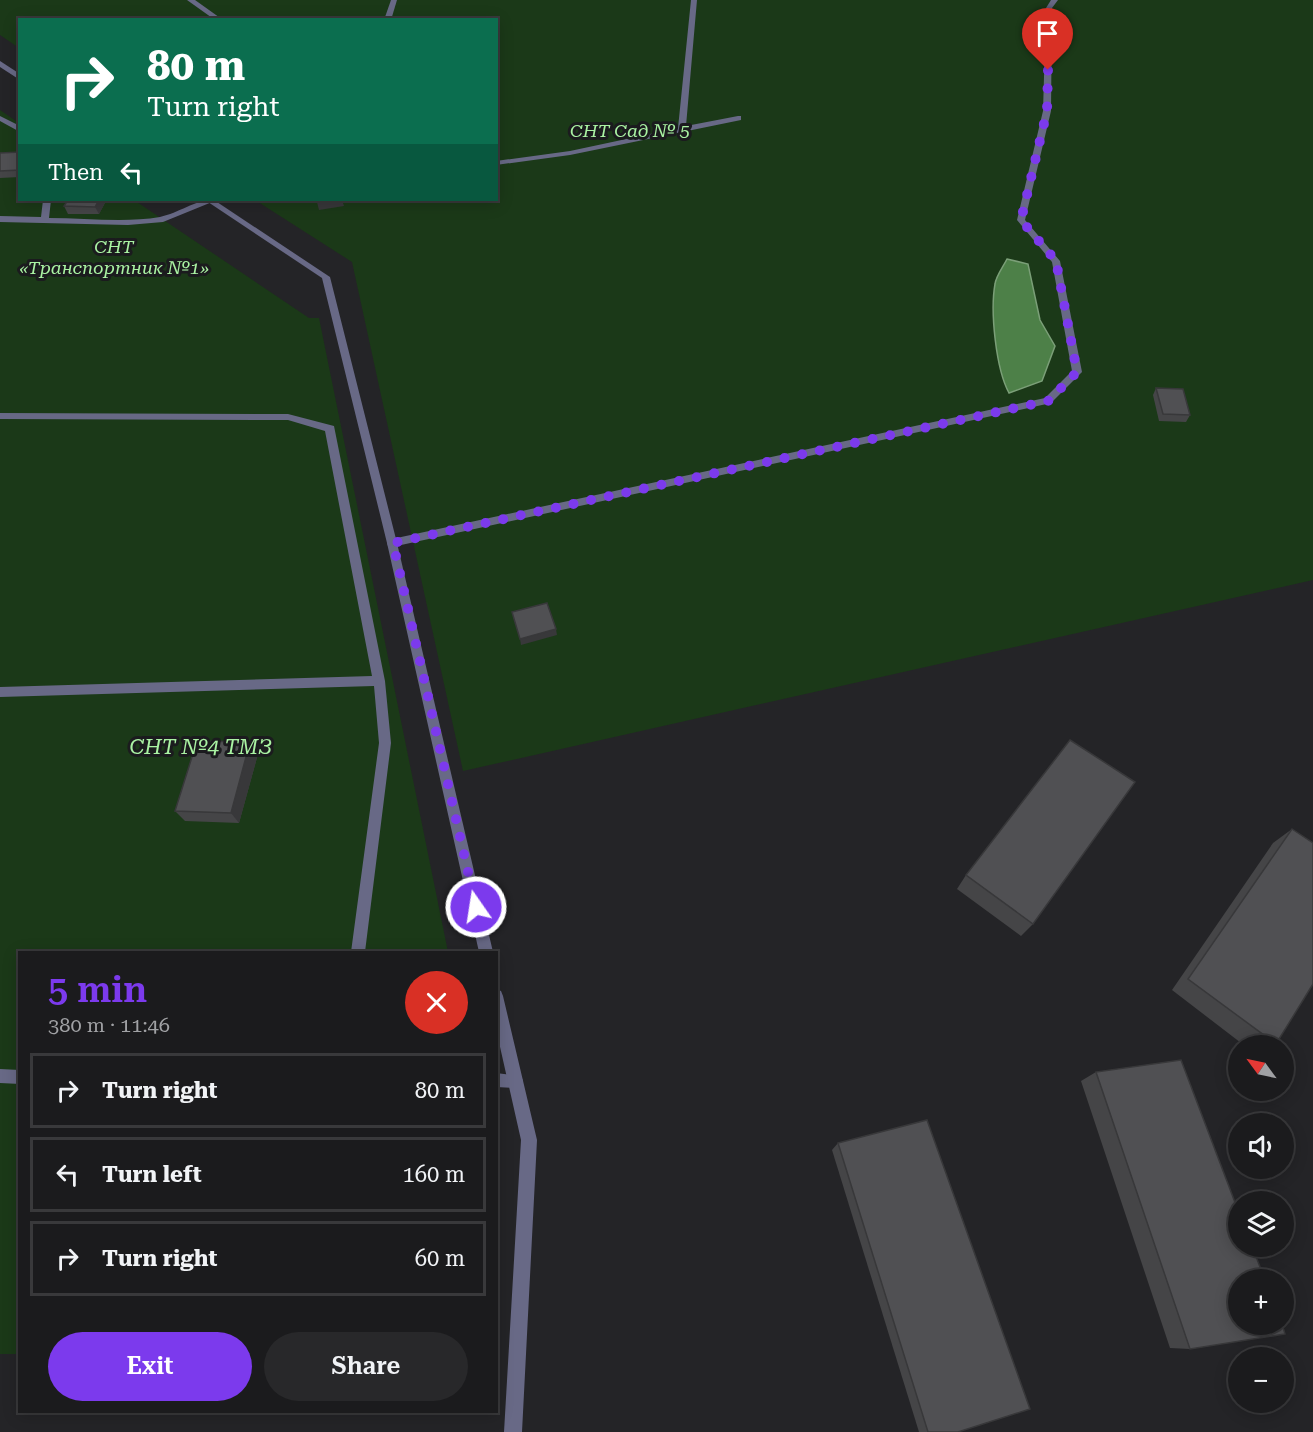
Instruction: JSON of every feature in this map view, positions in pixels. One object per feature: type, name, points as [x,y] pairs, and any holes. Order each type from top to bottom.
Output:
[{"type":"street","points":[[190,0],[217,18]]},
{"type":"street","points":[[388,18],[393,0]]},
{"type":"street","points":[[682,130],[694,0]]},
{"type":"street","points":[[393,543],[1048,401],[1077,372],[1056,261],[1021,220],[1047,111],[1049,8],[1055,0]]},
{"type":"street","points":[[0,63],[18,76]]},
{"type":"street","points":[[0,117],[18,129]]},
{"type":"street","points":[[498,164],[570,153],[738,118]]},
{"type":"street","points":[[45,219],[47,201]]},
{"type":"street","points":[[0,219],[128,222],[164,219],[208,201]]},
{"type":"street","points":[[212,201],[326,277],[393,543],[486,951]]},
{"type":"street","points":[[0,416],[288,417],[330,429],[379,681],[385,743],[358,951]]},
{"type":"street","points":[[0,692],[379,681]]},
{"type":"street","points":[[498,1004],[529,1140],[513,1432]]},
{"type":"street","points":[[0,1076],[18,1077]]},
{"type":"street","points":[[498,1080],[516,1081]]},
{"type":"green space","name":"СНТ Сад № 5","points":[[0,0],[1313,0],[1313,580],[463,771],[352,262],[257,201],[498,201],[498,18],[18,18],[18,47],[0,35]]},
{"type":"green space","name":"СНТ №4 ТМЗ","points":[[0,110],[18,122],[18,201],[135,201],[309,318],[319,318],[448,951],[18,951],[18,1354],[0,1354]]},
{"type":"shaded area","points":[[1007,259],[1028,264],[1040,320],[1055,346],[1042,381],[1009,393],[1004,383],[995,340],[993,309],[996,281]]},
{"type":"building","points":[[18,152],[18,170],[0,171],[0,153]]},
{"type":"building","points":[[67,201],[98,201],[95,207],[64,206]]},
{"type":"building","points":[[1156,388],[1183,389],[1190,415],[1163,414]]},
{"type":"building","points":[[547,603],[556,629],[520,639],[512,612]]},
{"type":"building","points":[[1070,740],[1135,782],[1033,924],[966,875]]},
{"type":"building","points":[[197,741],[250,742],[231,813],[175,811]]},
{"type":"building","points":[[1292,829],[1313,843],[1313,984],[1282,1035],[1264,1035],[1188,979]]},
{"type":"building","points":[[1181,1060],[1231,1191],[1228,1191],[1228,1257],[1256,1257],[1261,1269],[1228,1269],[1228,1335],[1279,1335],[1190,1349],[1096,1072]]},
{"type":"building","points":[[927,1120],[1030,1409],[958,1432],[928,1432],[838,1143]]},
{"type":"route","points":[[476,907],[393,543],[1048,401],[1077,372],[1056,261],[1021,220],[1047,111],[1048,70]]},
{"type":"park label","name":"СНТ «Транспортник №1»","points":[[114,257]]}]
